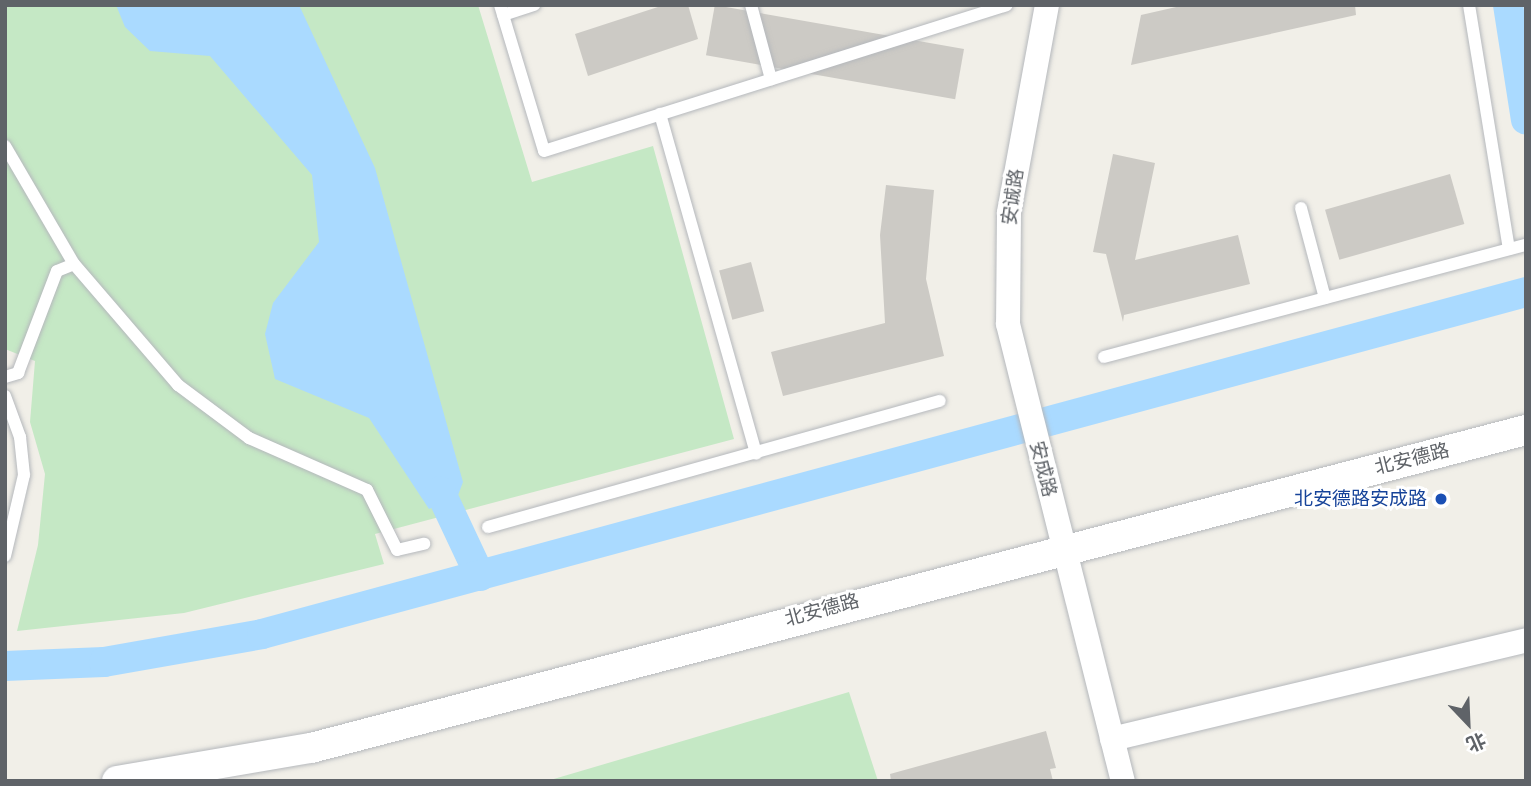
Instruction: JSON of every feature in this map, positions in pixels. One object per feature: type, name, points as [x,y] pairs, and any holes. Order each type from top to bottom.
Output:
[{"type":"street","name":"安诚路","points":[[1025,390],[1009,324],[1009,213],[1047,5]]},
{"type":"street","name":"安成路","points":[[1025,390],[1041,463],[1123,781]]},
{"type":"street","name":"北安德路","points":[[117,781],[245,772],[1063,548],[1526,430]]},
{"type":"street","points":[[1112,739],[1526,640]]},
{"type":"lane","points":[[534,5],[501,10],[544,151],[1007,5]]},
{"type":"lane","points":[[751,5],[771,79]]},
{"type":"lane","points":[[1469,5],[1510,249]]},
{"type":"lane","points":[[660,114],[756,454]]},
{"type":"lane","points":[[5,146],[74,264],[145,351],[212,414],[277,453],[350,477],[367,490],[397,550],[424,544]]},
{"type":"lane","points":[[1301,208],[1325,298]]},
{"type":"lane","points":[[1104,357],[1526,245]]},
{"type":"lane","points":[[5,377],[18,373],[57,271],[74,264]]},
{"type":"lane","points":[[5,396],[20,436],[24,475],[5,556]]},
{"type":"lane","points":[[488,527],[940,401]]},
{"type":"green space","points":[[5,5],[478,5],[532,182],[653,146],[734,439],[375,534],[384,564],[184,613],[17,631],[38,545],[45,474],[30,422],[35,361],[5,349]]},
{"type":"green space","points":[[849,692],[878,781],[547,781]]},
{"type":"water","points":[[116,5],[299,5],[375,168],[463,482],[457,498],[429,509],[369,418],[275,379],[265,334],[273,303],[319,242],[312,175],[210,56],[150,51],[125,27]]},
{"type":"building","points":[[664,5],[688,5],[698,39],[588,76],[575,34]]},
{"type":"building","points":[[715,5],[964,49],[955,99],[706,55]]},
{"type":"building","points":[[1185,5],[1355,5],[1356,15],[1131,65],[1141,15]]},
{"type":"building","points":[[1113,154],[1155,163],[1135,260],[1238,235],[1250,284],[1124,315],[1123,322],[1106,254],[1093,252]]},
{"type":"building","points":[[1450,174],[1464,224],[1339,260],[1325,210]]},
{"type":"building","points":[[886,185],[934,190],[926,279],[944,356],[783,396],[771,352],[885,323],[880,235]]},
{"type":"building","points":[[751,262],[764,311],[732,320],[719,271]]},
{"type":"building","points":[[1046,731],[1056,768],[1050,769],[1053,781],[891,781],[890,774]]},
{"type":"waterway","points":[[1508,5],[1526,120]]},
{"type":"waterway","points":[[5,666],[104,662],[262,634],[1526,292]]},
{"type":"waterway","points":[[440,491],[480,576]]},
{"type":"place","name":"北安德路安成路","points":[[1441,499]]}]
